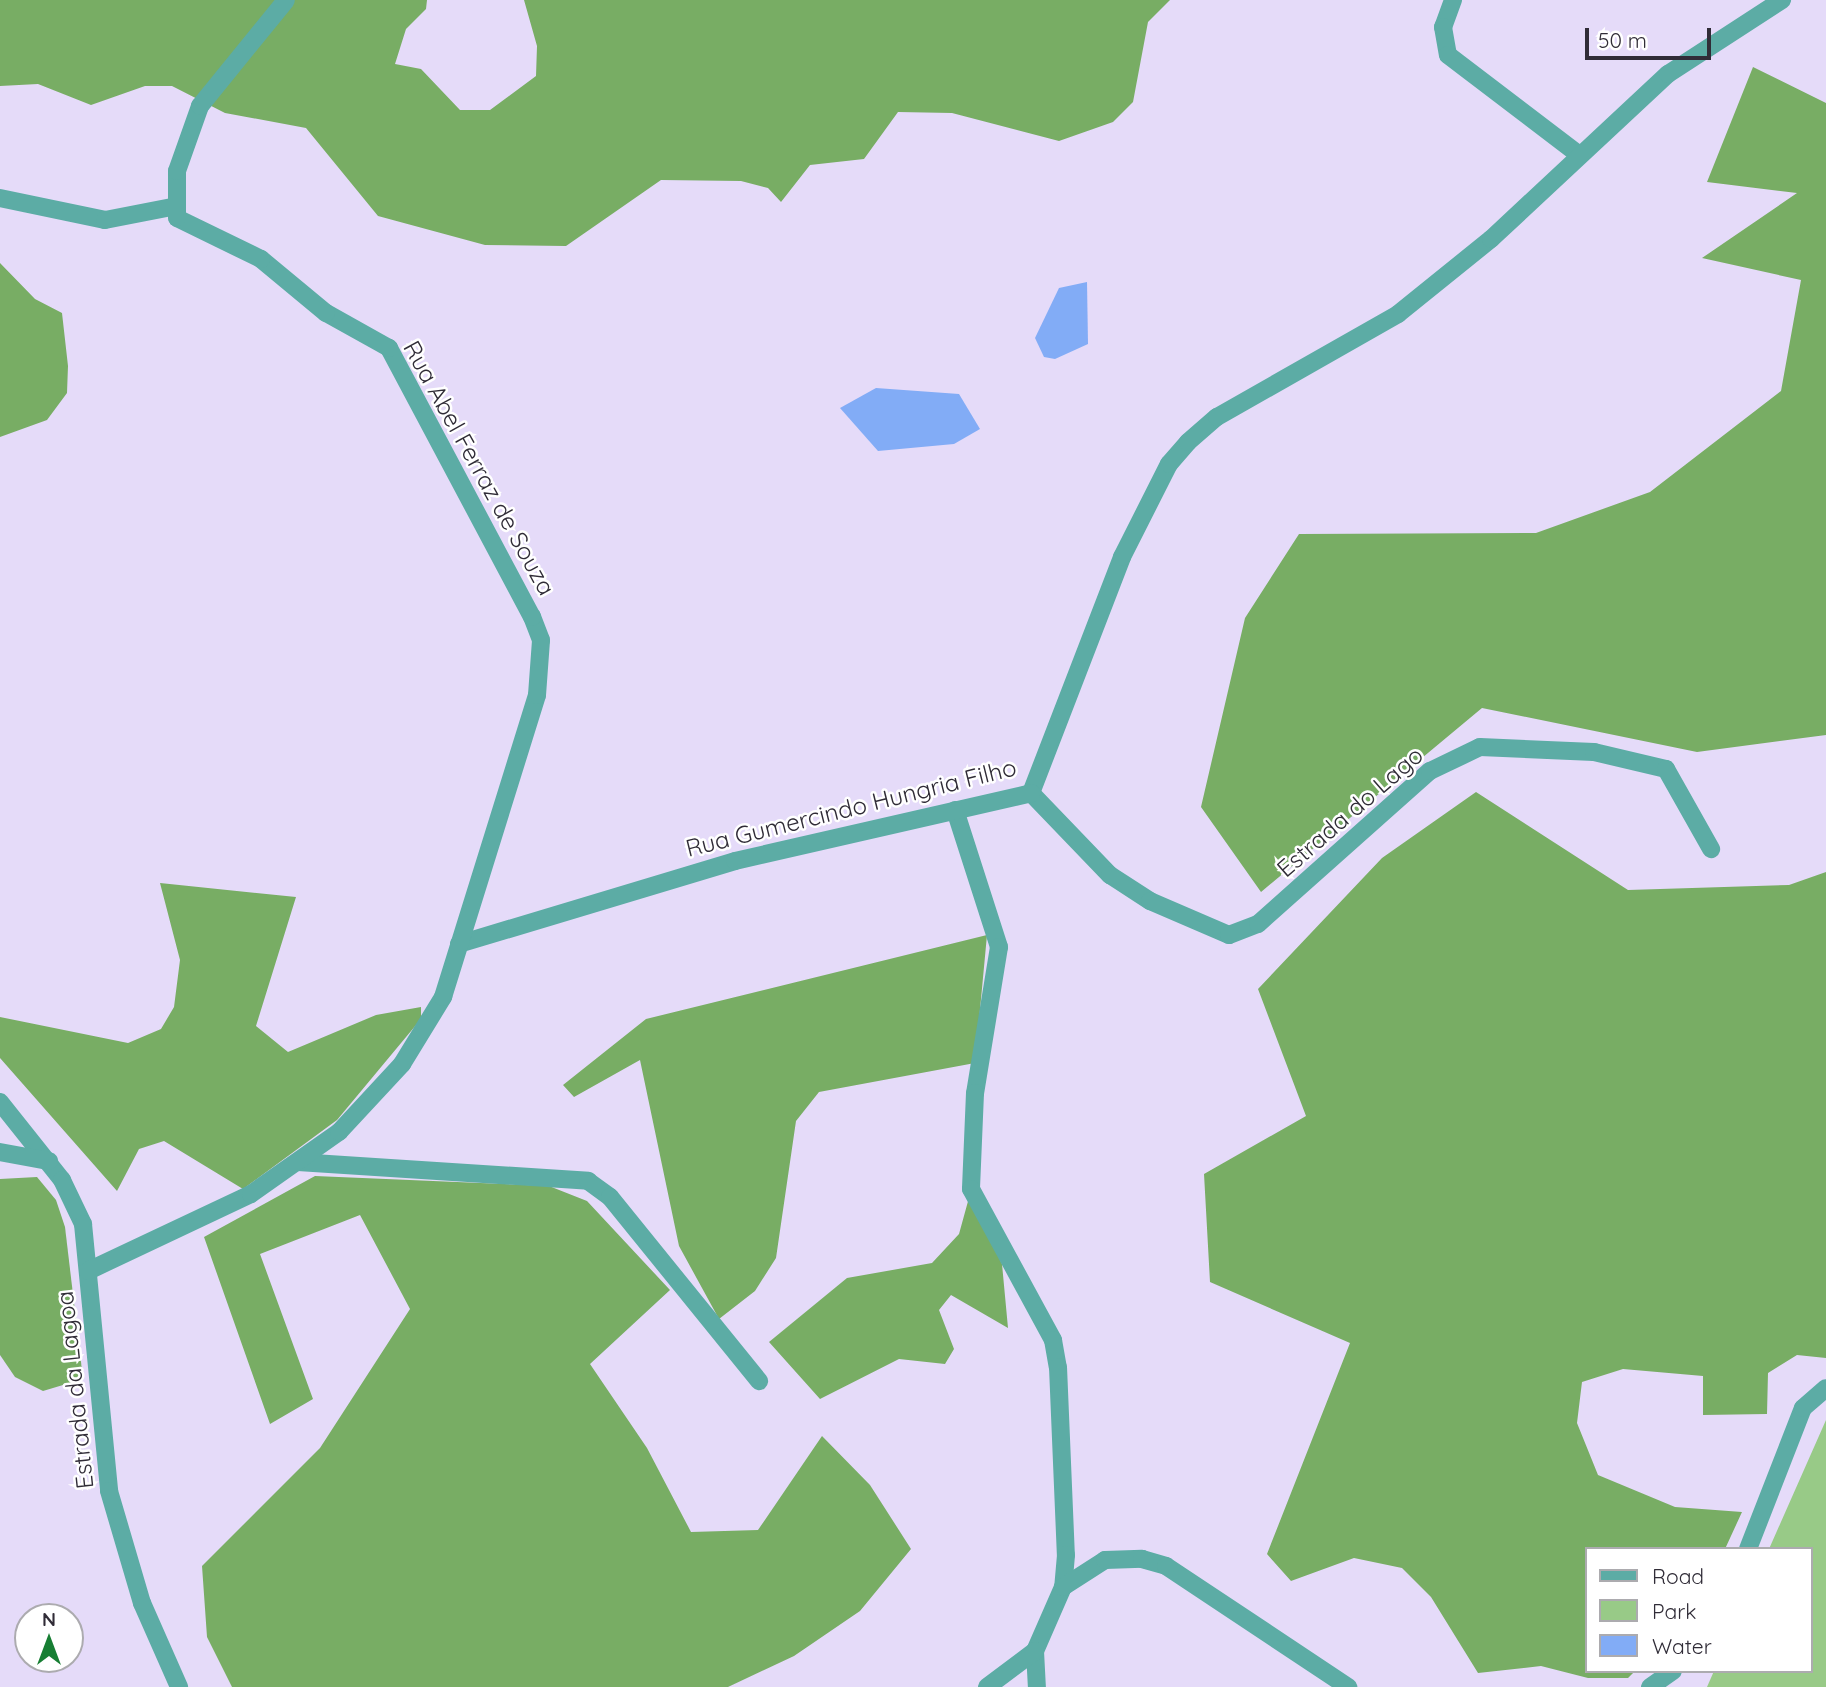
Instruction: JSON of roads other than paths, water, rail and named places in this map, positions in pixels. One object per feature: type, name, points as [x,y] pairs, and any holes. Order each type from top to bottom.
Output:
[{"type":"street","points":[[0,198],[105,220],[172,206],[193,123],[286,0]]},
{"type":"street","points":[[1453,0],[1443,27],[1448,55],[1578,154]]},
{"type":"street","name":"Rua Gumercindo Hungria Filho","points":[[459,944],[734,861],[1031,793],[1122,557],[1175,457],[1217,417],[1398,314],[1491,239],[1578,154],[1668,74],[1782,0]]},
{"type":"street","name":"Rua Abel Ferraz de Souza","points":[[172,206],[185,225],[261,259],[327,313],[389,348],[532,617],[541,640],[537,695],[459,944]]},
{"type":"street","name":"Estrada do Lago","points":[[1031,793],[1110,875],[1150,901],[1229,934],[1258,924],[1430,771],[1480,747],[1594,752],[1666,769],[1711,849]]},
{"type":"street","points":[[955,810],[999,947],[975,1093],[971,1189],[1056,1351],[1063,1587],[1035,1651],[1037,1687]]},
{"type":"street","points":[[88,1271],[224,1210],[298,1162],[367,1106],[402,1064],[443,997],[459,944]]},
{"type":"street","name":"Estrada da Lagoa","points":[[0,1102],[49,1161],[83,1224],[110,1491],[142,1603],[179,1687]]},
{"type":"street","points":[[0,1152],[49,1161]]},
{"type":"street","points":[[298,1162],[589,1181],[610,1197],[759,1381]]},
{"type":"street","points":[[1749,1547],[1803,1409],[1826,1388]]},
{"type":"street","points":[[1063,1587],[1105,1560],[1142,1559],[1166,1566],[1348,1687]]},
{"type":"street","points":[[986,1687],[1035,1651]]},
{"type":"street","points":[[1650,1687],[1670,1673]]},
{"type":"water","points":[[1087,282],[1088,344],[1055,359],[1044,357],[1035,338],[1059,288]]},
{"type":"water","points":[[876,388],[959,394],[980,429],[954,444],[878,451],[840,408]]}]
